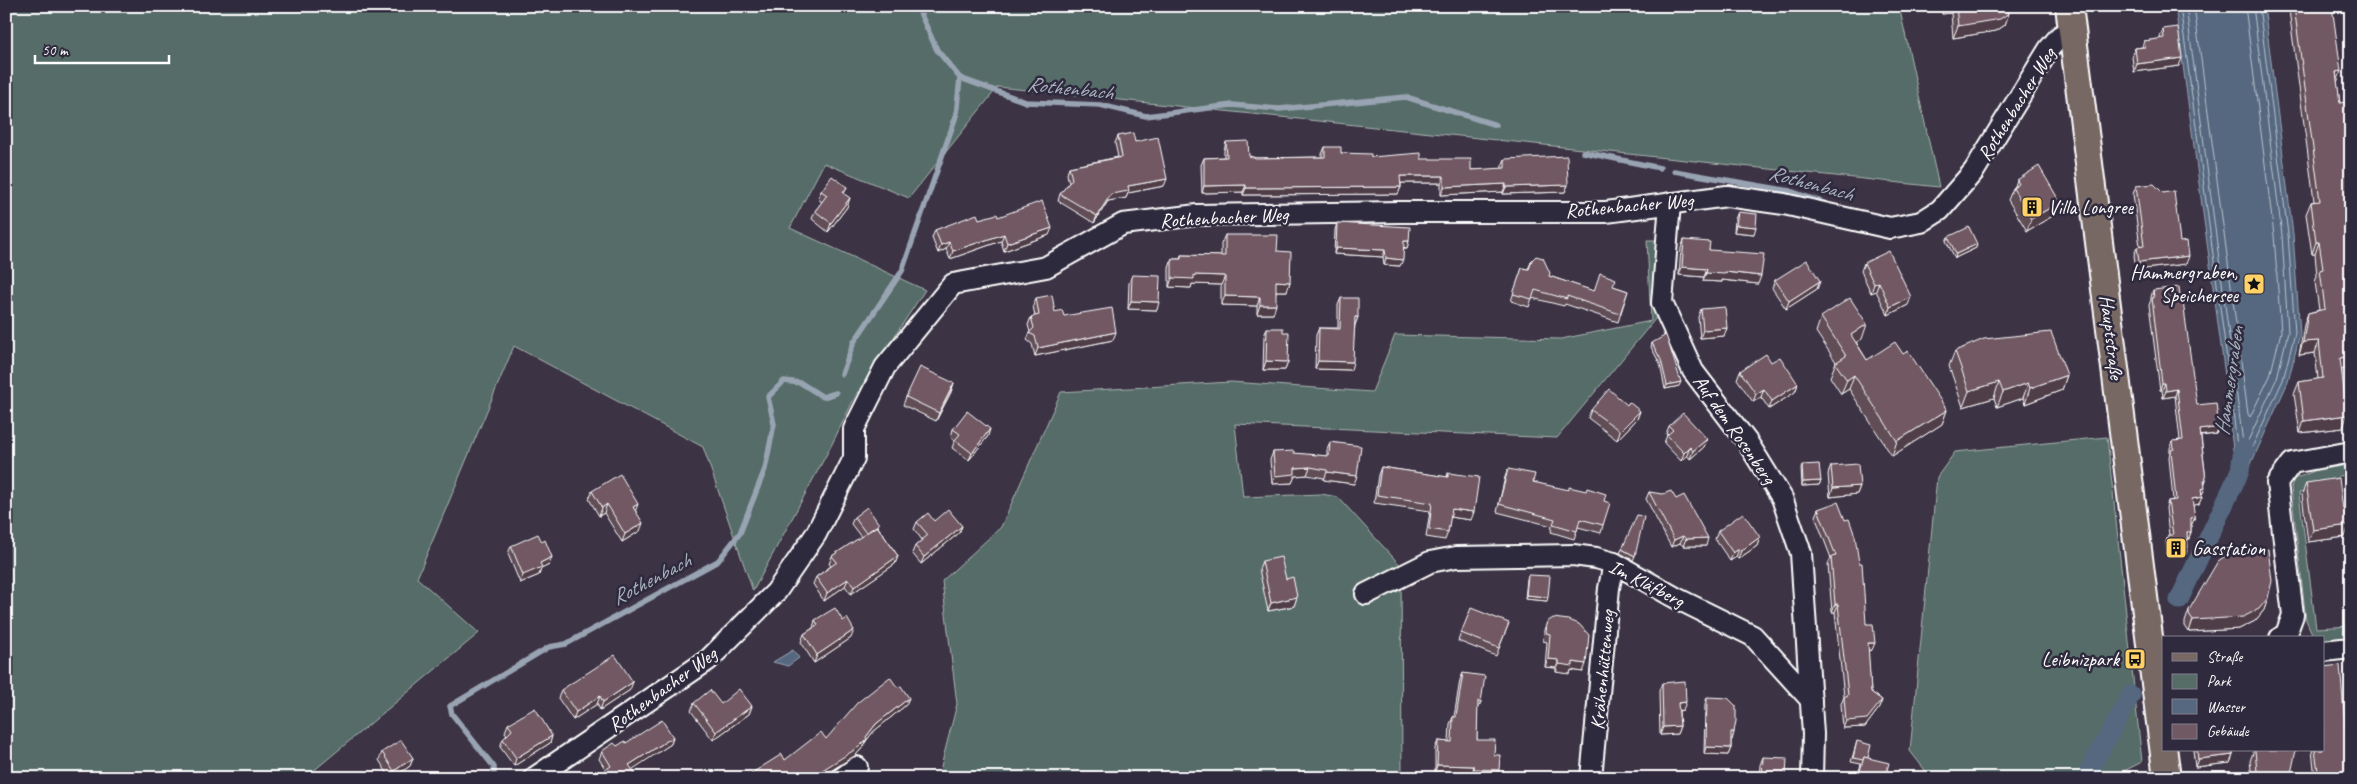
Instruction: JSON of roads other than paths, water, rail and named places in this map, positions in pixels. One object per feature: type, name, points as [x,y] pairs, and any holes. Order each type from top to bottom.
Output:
[{"type":"main road","name":"Hauptstraße","points":[[2071,18],[2157,667],[2162,722]]},
{"type":"main road","name":"Hauptstraße","points":[[2165,752],[2167,778]]},
{"type":"street","name":"Rothenbacher Weg","points":[[534,778],[708,660],[776,592],[816,534],[854,458],[854,429],[885,367],[953,284],[1046,267],[1123,224],[1197,215],[1399,212],[1606,212],[1670,202],[1728,196],[1784,204],[1890,228],[1921,222],[1940,210],[1974,171],[2049,49],[2071,18]]},
{"type":"street","name":"Auf dem Rosenberg","points":[[1670,202],[1662,304],[1693,371],[1748,443],[1782,498],[1801,554],[1811,700],[1812,778]]},
{"type":"street","points":[[2286,636],[2293,615],[2277,483],[2292,463],[2351,452]]},
{"type":"street","name":"Im Kläfberg","points":[[1366,594],[1430,562],[1456,557],[1573,555],[1596,558],[1614,563],[1676,598],[1753,636],[1811,700]]},
{"type":"street","name":"Krähenhüttenweg","points":[[1591,778],[1609,588],[1614,563]]},
{"type":"street","points":[[2324,651],[2351,648]]},
{"type":"water","name":"Hammergraben, Speichersee","points":[[2175,6],[2264,6],[2293,234],[2300,334],[2288,382],[2246,475],[2235,468],[2224,368]]},
{"type":"water","points":[[793,650],[799,658],[788,666],[773,662]]},
{"type":"waterway","points":[[917,6],[937,50],[960,78]]},
{"type":"waterway","name":"Rothenbach","points":[[842,374],[854,342],[902,271],[956,116],[960,78],[1026,102],[1100,105],[1146,116],[1232,105],[1279,109],[1406,97],[1496,125]]},
{"type":"waterway","name":"Rothenbach","points":[[1583,152],[1660,168]]},
{"type":"waterway","name":"Rothenbach","points":[[1674,171],[1790,191],[1827,204]]},
{"type":"waterway","name":"Rothenbach","points":[[494,778],[494,767],[452,714],[450,706],[549,647],[566,644],[718,561],[740,533],[765,469],[774,424],[768,397],[784,381],[801,383],[823,397],[836,393]]},
{"type":"waterway","name":"Hammergraben","points":[[2179,600],[2240,471],[2243,448]]},
{"type":"waterway","name":"Hammergraben","points":[[2085,778],[2131,695]]},
{"type":"place","name":"Villa Longree","points":[[2032,207]]},
{"type":"place","name":"Hammergraben, Speichersee","points":[[2254,284]]},
{"type":"place","name":"Gasstation","points":[[2176,548]]},
{"type":"place","name":"Leibnizpark","points":[[2135,659]]}]
